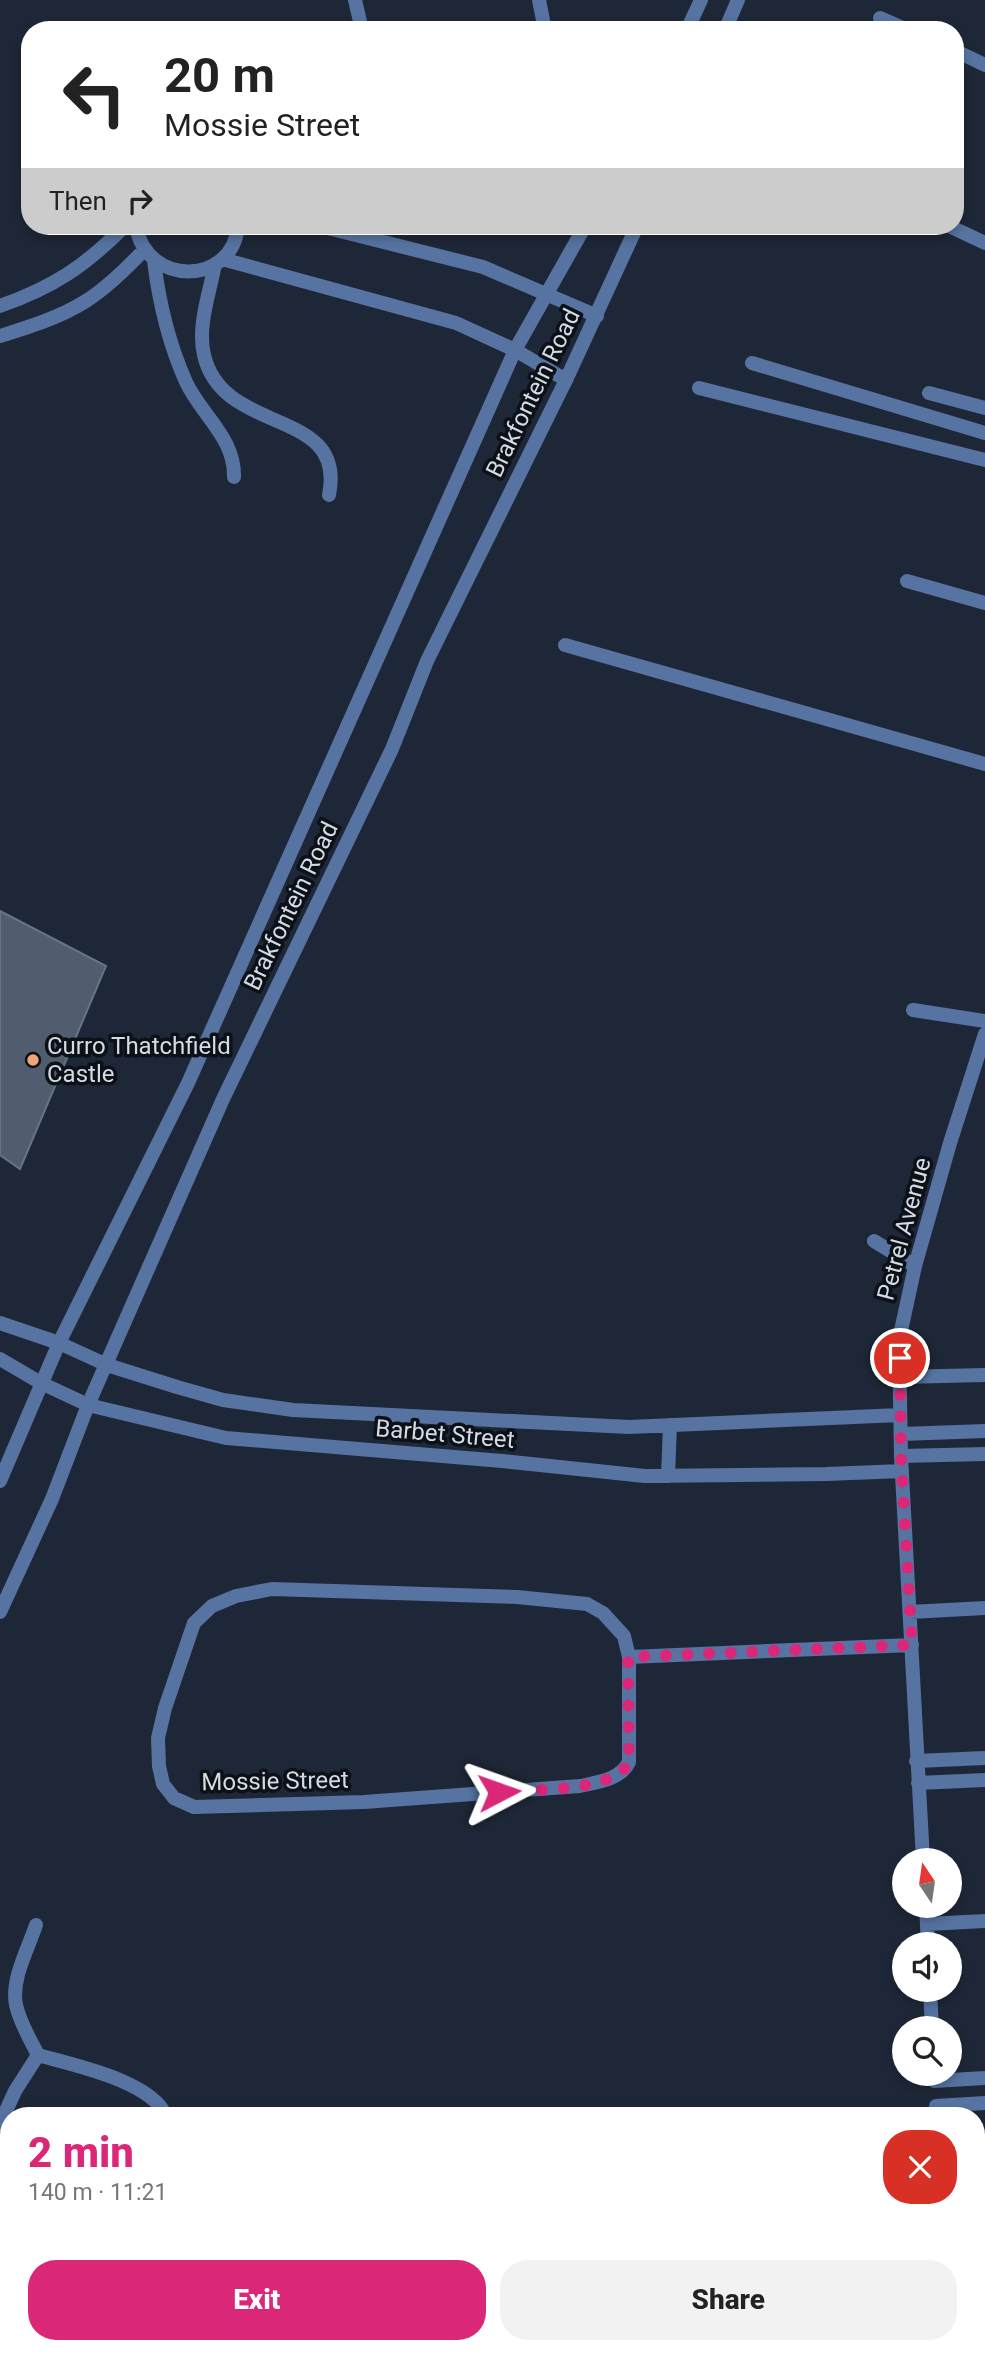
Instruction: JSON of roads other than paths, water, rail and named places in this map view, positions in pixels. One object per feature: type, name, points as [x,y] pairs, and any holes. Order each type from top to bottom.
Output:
[{"type":"street","points":[[355,0],[360,21]]},
{"type":"street","points":[[539,0],[543,21]]},
{"type":"street","points":[[691,21],[701,0]]},
{"type":"street","points":[[728,21],[738,0]]},
{"type":"street","points":[[880,18],[887,21]]},
{"type":"street","points":[[964,55],[985,65]]},
{"type":"street","points":[[964,233],[985,243]]},
{"type":"street","points":[[0,306],[57,282],[102,249],[116,235]]},
{"type":"street","points":[[138,235],[149,255],[161,306],[181,369],[197,402],[227,442],[232,453],[234,477]]},
{"type":"street","points":[[235,235],[231,247],[219,262],[202,333],[203,353],[210,372],[221,389],[239,404],[304,433],[317,443],[329,463],[332,479],[329,495]]},
{"type":"street","points":[[356,235],[482,267],[597,316]]},
{"type":"street","name":"Brakfontein Road","points":[[0,1481],[59,1343],[188,1083],[515,350],[580,235]]},
{"type":"street","name":"Brakfontein Road","points":[[0,1612],[223,1099],[392,749],[426,661],[566,380],[633,235]]},
{"type":"street","points":[[149,255],[173,271],[195,272],[219,262],[456,323],[515,350],[566,380]]},
{"type":"street","points":[[0,336],[85,302],[149,255]]},
{"type":"street","points":[[752,363],[985,433]]},
{"type":"street","points":[[699,388],[985,460]]},
{"type":"street","points":[[929,393],[985,408]]},
{"type":"street","points":[[906,581],[985,603]]},
{"type":"street","points":[[565,645],[985,764]]},
{"type":"street","points":[[913,1010],[985,1021]]},
{"type":"street","name":"Petrel Avenue","points":[[922,1848],[901,1464],[900,1340],[915,1266],[985,1034]]},
{"type":"street","points":[[874,1241],[915,1266]]},
{"type":"street","name":"Barbet Street","points":[[0,1323],[59,1343],[107,1365],[223,1400],[293,1410],[629,1427],[900,1415]]},
{"type":"street","name":"Barbet Street","points":[[0,1359],[41,1383],[88,1405],[226,1438],[645,1476],[826,1474],[985,1454]]},
{"type":"street","points":[[900,1377],[985,1376]]},
{"type":"street","points":[[668,1476],[670,1425]]},
{"type":"street","points":[[901,1434],[985,1431]]},
{"type":"street","name":"Mossie Street","points":[[272,1589],[517,1597],[587,1604],[603,1613],[624,1636],[628,1657],[629,1762],[620,1774],[604,1781],[580,1786],[364,1801],[194,1807],[174,1798],[163,1784],[158,1738],[164,1708],[194,1623],[212,1606],[236,1596],[272,1589]]},
{"type":"street","points":[[910,1612],[985,1608]]},
{"type":"street","points":[[628,1657],[912,1645]]},
{"type":"street","points":[[916,1761],[985,1758]]},
{"type":"street","points":[[918,1783],[985,1780]]},
{"type":"street","points":[[927,1918],[927,1932]]},
{"type":"street","points":[[927,1924],[985,1921]]},
{"type":"street","points":[[36,1925],[17,1980],[16,2003],[23,2026],[38,2055],[130,2084],[155,2098],[160,2107]]},
{"type":"street","points":[[8,2107],[38,2055]]},
{"type":"street","points":[[962,2078],[985,2078]]},
{"type":"street","points":[[935,2086],[936,2107]]},
{"type":"street","points":[[960,2107],[985,2103]]},
{"type":"place","name":"Curro Thatchfield Castle","points":[[33,1060]]}]
